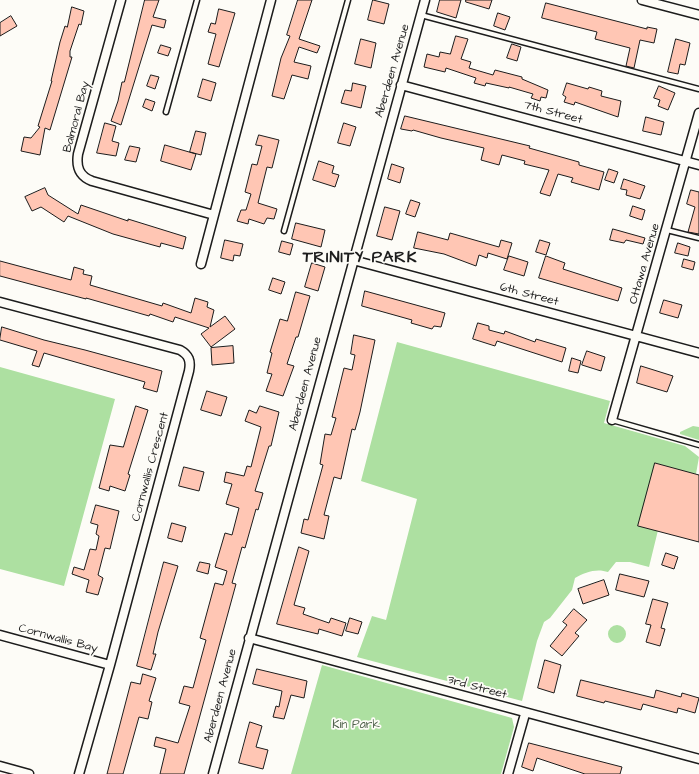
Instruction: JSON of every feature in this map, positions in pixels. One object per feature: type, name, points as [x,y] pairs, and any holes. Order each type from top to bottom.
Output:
[{"type":"street","name":"Balmoral Bay","points":[[121,0],[78,154],[77,161],[80,172],[92,181],[214,215]]},
{"type":"street","points":[[201,264],[271,0]]},
{"type":"street","name":"Aberdeen Avenue","points":[[213,774],[249,638],[425,0]]},
{"type":"street","points":[[642,0],[699,15]]},
{"type":"street","name":"7th Street","points":[[401,85],[699,165]]},
{"type":"street","name":"Ottawa Avenue","points":[[612,420],[699,113]]},
{"type":"street","name":"6th Street","points":[[353,260],[699,353]]},
{"type":"street","name":"Cornwallis Crescent","points":[[0,302],[180,350],[185,353],[190,360],[189,371],[110,665],[79,774]]},
{"type":"street","name":"Cornwallis Bay","points":[[0,635],[110,665]]},
{"type":"street","name":"3rd Street","points":[[249,638],[699,760]]},
{"type":"street","points":[[508,774],[525,714]]},
{"type":"street","points":[[0,766],[29,774]]},
{"type":"lane","points":[[166,112],[197,0]]},
{"type":"lane","points":[[284,232],[348,0]]},
{"type":"lane","points":[[421,15],[699,89]]},
{"type":"lane","points":[[667,230],[699,238]]},
{"type":"lane","points":[[612,420],[699,445]]},
{"type":"green space","points":[[397,342],[610,401],[604,423],[685,446],[699,457],[696,474],[673,469],[649,567],[630,562],[616,562],[608,572],[600,570],[591,571],[575,578],[572,590],[550,618],[544,622],[537,641],[522,701],[357,657],[372,616],[386,620],[417,499],[361,481]]},
{"type":"green space","points":[[0,367],[115,399],[64,586],[0,569]]},
{"type":"green space","points":[[693,426],[699,427],[699,440],[680,434],[680,432]]},
{"type":"green space","points":[[617,625],[623,628],[626,634],[623,640],[617,643],[611,640],[608,634],[611,628]]},
{"type":"green space","name":"Kin Park","points":[[322,665],[512,718],[514,727],[501,774],[291,774]]},
{"type":"building","points":[[145,0],[159,0],[153,17],[166,20],[164,28],[152,25],[121,125],[111,121],[118,101],[122,82],[124,82]]},
{"type":"building","points":[[298,0],[312,0],[299,39],[320,46],[317,53],[299,47],[294,62],[311,66],[308,79],[292,75],[284,99],[272,96],[281,58],[290,36],[287,35]]},
{"type":"building","points":[[373,0],[389,4],[384,24],[368,20]]},
{"type":"building","points":[[440,0],[461,0],[456,18],[437,12]]},
{"type":"building","points":[[466,0],[492,0],[489,9],[466,2]]},
{"type":"building","points":[[546,3],[647,29],[647,27],[657,29],[654,43],[640,40],[634,68],[626,66],[630,48],[595,39],[597,32],[542,18]]},
{"type":"building","points":[[72,7],[84,11],[81,25],[79,24],[70,51],[70,57],[72,57],[50,130],[45,128],[40,155],[21,151],[24,137],[31,138],[40,127],[38,126],[52,81],[60,42],[65,26],[67,27]]},
{"type":"building","points":[[219,9],[235,13],[219,67],[208,64],[216,34],[208,32],[211,23],[215,24]]},
{"type":"building","points":[[498,13],[510,17],[505,30],[494,26]]},
{"type":"building","points":[[11,16],[17,26],[0,36],[0,23]]},
{"type":"building","points":[[456,36],[468,39],[461,59],[471,62],[469,68],[493,75],[495,70],[522,77],[522,79],[548,90],[546,98],[541,97],[540,101],[531,98],[533,94],[509,87],[486,83],[485,86],[474,83],[476,78],[446,68],[445,72],[424,67],[427,54],[439,57],[440,52],[450,54]]},
{"type":"building","points":[[361,39],[376,43],[371,68],[355,64]]},
{"type":"building","points":[[676,39],[690,43],[685,65],[680,64],[678,74],[668,72]]},
{"type":"building","points":[[512,44],[521,47],[517,61],[507,58]]},
{"type":"building","points":[[161,45],[171,48],[168,56],[158,53]]},
{"type":"building","points":[[151,75],[159,77],[155,89],[147,86]]},
{"type":"building","points":[[203,79],[216,83],[211,101],[198,97]]},
{"type":"building","points":[[353,83],[366,86],[361,108],[341,103],[345,90],[351,91]]},
{"type":"building","points":[[567,83],[602,91],[601,96],[621,101],[618,117],[575,102],[574,105],[564,102],[566,97],[563,95]]},
{"type":"building","points":[[659,86],[675,93],[668,110],[658,106],[660,100],[654,98]]},
{"type":"building","points":[[146,99],[155,102],[152,111],[143,107]]},
{"type":"building","points":[[405,116],[530,146],[529,148],[579,162],[579,165],[604,172],[599,190],[571,182],[573,178],[558,174],[550,196],[540,193],[549,170],[524,164],[525,161],[502,155],[499,165],[481,160],[484,148],[413,130],[401,129]]},
{"type":"building","points":[[646,117],[664,122],[661,135],[643,131]]},
{"type":"building","points":[[105,123],[116,126],[112,141],[119,143],[116,156],[97,153]]},
{"type":"building","points":[[344,123],[356,127],[350,146],[338,143]]},
{"type":"building","points":[[196,131],[206,133],[201,155],[190,152]]},
{"type":"building","points":[[259,135],[279,140],[272,168],[267,167],[258,203],[277,209],[274,219],[267,218],[264,224],[249,219],[248,224],[237,221],[241,210],[246,210],[251,194],[245,192],[252,164],[257,165],[262,146],[256,145]]},
{"type":"building","points":[[165,145],[196,154],[191,170],[161,161]]},
{"type":"building","points":[[130,146],[140,148],[136,162],[125,160]]},
{"type":"building","points":[[319,161],[334,166],[332,173],[339,175],[335,187],[313,180]]},
{"type":"building","points":[[392,164],[404,168],[400,183],[388,179]]},
{"type":"building","points":[[609,169],[618,172],[614,183],[605,180]]},
{"type":"building","points":[[624,179],[645,186],[640,199],[626,195],[627,190],[621,189]]},
{"type":"building","points":[[45,188],[48,195],[78,214],[81,205],[128,221],[128,219],[186,237],[183,249],[161,243],[160,247],[113,234],[68,216],[64,222],[41,207],[32,211],[25,197]]},
{"type":"building","points":[[691,190],[699,192],[699,234],[688,232],[695,207],[687,204]]},
{"type":"building","points":[[411,200],[420,203],[415,217],[406,214]]},
{"type":"building","points":[[633,206],[645,210],[642,220],[630,216]]},
{"type":"building","points":[[385,207],[400,211],[392,240],[377,236]]},
{"type":"building","points":[[296,223],[325,230],[321,247],[292,239]]},
{"type":"building","points":[[613,229],[645,238],[643,244],[626,240],[624,243],[610,240]]},
{"type":"building","points":[[418,232],[448,240],[450,233],[499,247],[501,240],[512,243],[507,259],[488,253],[487,258],[479,255],[476,266],[444,254],[414,248]]},
{"type":"building","points":[[225,240],[243,244],[240,256],[234,255],[233,261],[221,258]]},
{"type":"building","points":[[540,240],[550,243],[546,255],[536,252]]},
{"type":"building","points":[[282,241],[293,244],[290,255],[279,252]]},
{"type":"building","points":[[678,243],[690,247],[688,256],[675,253]]},
{"type":"building","points":[[509,256],[528,262],[524,276],[504,270]]},
{"type":"building","points":[[546,256],[565,263],[563,269],[622,288],[618,301],[539,278]]},
{"type":"building","points":[[684,259],[695,262],[693,270],[682,267]]},
{"type":"building","points":[[0,261],[71,280],[74,267],[84,270],[83,274],[92,276],[90,285],[162,306],[163,303],[191,313],[195,298],[208,302],[207,307],[214,310],[210,327],[225,316],[235,329],[211,347],[201,334],[209,328],[175,317],[173,322],[150,314],[149,316],[0,276]]},
{"type":"building","points":[[312,263],[325,267],[318,291],[305,287]]},
{"type":"building","points":[[273,278],[285,282],[281,294],[269,290]]},
{"type":"building","points":[[365,291],[445,313],[441,327],[434,326],[432,329],[411,323],[412,320],[362,306]]},
{"type":"building","points":[[296,292],[310,296],[298,337],[296,337],[287,364],[294,366],[283,396],[266,391],[272,374],[267,373],[272,353],[270,352],[280,319],[287,321]]},
{"type":"building","points":[[664,300],[682,305],[678,318],[660,313]]},
{"type":"building","points":[[478,323],[489,326],[489,330],[504,334],[505,331],[535,342],[536,339],[566,348],[562,362],[497,341],[495,346],[473,339]]},
{"type":"building","points":[[2,327],[44,340],[162,371],[157,392],[143,388],[145,382],[44,353],[39,367],[32,365],[37,351],[0,340]]},
{"type":"building","points":[[354,335],[375,340],[360,412],[355,430],[352,429],[341,479],[334,477],[324,515],[329,516],[324,539],[301,533],[304,519],[308,520],[323,465],[320,464],[325,434],[331,435],[336,418],[332,417],[344,368],[352,370],[355,355],[351,354]]},
{"type":"building","points":[[233,346],[234,363],[212,365],[211,348]]},
{"type":"building","points":[[587,351],[605,357],[601,371],[582,365]]},
{"type":"building","points":[[572,358],[581,361],[578,373],[569,371]]},
{"type":"building","points":[[641,366],[673,376],[667,392],[637,383]]},
{"type":"building","points":[[207,391],[227,397],[221,416],[201,410]]},
{"type":"building","points":[[136,406],[148,410],[128,474],[130,475],[125,491],[110,486],[109,491],[99,488],[110,445],[123,447]]},
{"type":"building","points":[[260,406],[279,412],[271,446],[269,446],[255,491],[263,493],[258,510],[256,509],[245,548],[242,547],[232,583],[236,584],[184,774],[160,774],[166,749],[154,746],[156,737],[178,743],[190,706],[179,703],[184,686],[193,688],[206,640],[200,638],[215,583],[223,585],[227,571],[215,567],[225,533],[232,535],[239,508],[226,504],[232,484],[224,482],[226,472],[244,476],[247,466],[251,467],[261,427],[245,421],[249,410],[256,413]]},
{"type":"building","points":[[655,463],[699,475],[699,542],[638,526]]},
{"type":"building","points":[[184,467],[204,472],[199,491],[179,486]]},
{"type":"building","points":[[96,505],[119,511],[110,549],[105,548],[98,575],[103,578],[98,595],[86,592],[89,580],[72,574],[74,567],[84,570],[90,549],[96,550],[99,536],[96,534],[98,525],[91,523]]},
{"type":"building","points":[[172,523],[186,527],[182,542],[168,538]]},
{"type":"building","points":[[299,547],[309,551],[294,605],[305,608],[303,614],[329,623],[331,618],[346,623],[342,636],[319,629],[318,634],[277,624]]},
{"type":"building","points":[[666,553],[678,557],[674,569],[662,565]]},
{"type":"building","points":[[164,562],[178,566],[158,632],[153,654],[156,654],[151,670],[137,666]]},
{"type":"building","points":[[200,562],[210,564],[208,574],[197,571]]},
{"type":"building","points":[[620,574],[649,581],[644,597],[616,590]]},
{"type":"building","points":[[604,580],[609,595],[583,604],[578,589]]},
{"type":"building","points":[[653,599],[668,603],[661,628],[665,629],[660,646],[646,642],[651,625],[646,624]]},
{"type":"building","points":[[574,609],[587,620],[575,633],[579,636],[562,656],[550,646],[567,625],[563,622]]},
{"type":"building","points":[[350,618],[362,622],[358,634],[346,631]]},
{"type":"building","points":[[545,660],[561,665],[554,693],[538,688]]},
{"type":"building","points":[[257,669],[307,681],[304,698],[291,695],[284,719],[273,717],[276,706],[279,707],[282,691],[253,684]]},
{"type":"building","points":[[143,674],[156,678],[149,701],[152,702],[148,719],[139,717],[123,774],[107,774],[131,682],[140,684]]},
{"type":"building","points":[[581,680],[654,698],[656,690],[681,697],[682,693],[699,698],[695,713],[678,708],[677,713],[643,704],[641,710],[577,696]]},
{"type":"building","points":[[250,722],[262,726],[256,747],[268,750],[263,769],[239,763]]},
{"type":"building","points":[[529,743],[622,767],[620,774],[585,774],[537,758],[533,771],[522,767]]},
{"type":"district","name":"TRINITY PARK","points":[[360,259]]}]
